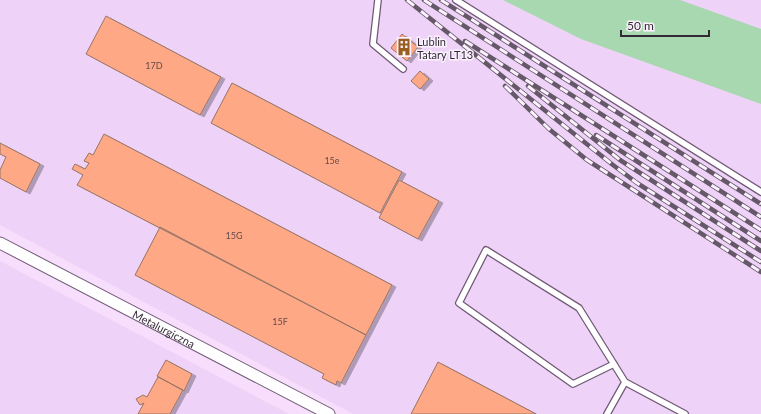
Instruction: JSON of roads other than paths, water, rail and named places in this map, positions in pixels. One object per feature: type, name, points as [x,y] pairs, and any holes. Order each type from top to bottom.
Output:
[{"type":"street","name":"Metalurgiczna","points":[[0,242],[329,414]]},
{"type":"lane","points":[[378,0],[373,44],[403,69]]},
{"type":"lane","points":[[456,0],[761,192]]},
{"type":"lane","points":[[614,364],[573,384],[459,303],[486,250],[579,308],[614,364],[625,382],[685,414]]},
{"type":"lane","points":[[607,414],[625,382]]},
{"type":"railway","points":[[407,0],[637,183],[761,262]]},
{"type":"railway","points":[[424,0],[761,217]]},
{"type":"railway","points":[[441,0],[761,204]]},
{"type":"railway","points":[[465,41],[761,230]]},
{"type":"railway","points":[[505,86],[549,129],[587,160],[761,272]]},
{"type":"railway","points":[[528,86],[620,160],[761,251]]},
{"type":"railway","points":[[596,135],[761,241]]},
{"type":"place","name":"Lublin Tatary LT13","points":[[404,47]]}]
